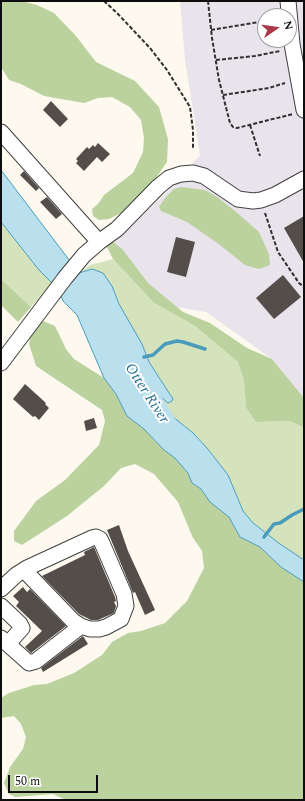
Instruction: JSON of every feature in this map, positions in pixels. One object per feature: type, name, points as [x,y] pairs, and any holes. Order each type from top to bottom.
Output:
[{"type":"street","points":[[288,1],[298,80],[300,112]]},
{"type":"street","points":[[1,132],[99,242]]},
{"type":"street","points":[[1,363],[84,255],[117,229],[158,187],[169,178],[181,174],[204,176],[238,199],[253,201],[275,195],[304,179]]},
{"type":"street","points":[[1,588],[24,570],[96,537],[100,539],[124,594],[126,606],[121,619],[116,623],[99,629],[90,629],[81,626],[73,621],[24,570]]},
{"type":"street","points":[[1,606],[20,624],[22,628],[5,641],[27,662],[32,663],[36,661],[81,626]]},
{"type":"path","points":[[104,1],[150,48],[167,70],[190,107],[193,130],[193,149]]},
{"type":"path","points":[[208,1],[211,30],[222,95],[230,123],[233,127],[237,128],[300,112]]},
{"type":"path","points":[[211,30],[257,22]]},
{"type":"path","points":[[216,60],[255,56],[293,49]]},
{"type":"path","points":[[222,95],[268,88],[298,80]]},
{"type":"path","points":[[250,125],[260,156]]},
{"type":"path","points":[[261,200],[278,252],[304,287]]},
{"type":"shaded area","points":[[180,1],[304,1],[304,398],[272,359],[206,312],[164,305],[111,246],[170,189],[200,155],[185,60]]},
{"type":"green space","points":[[1,1],[21,1],[37,5],[54,13],[76,36],[96,62],[135,81],[159,107],[168,139],[167,162],[149,188],[121,213],[109,219],[99,220],[93,216],[92,209],[98,204],[104,195],[133,173],[143,152],[144,138],[141,120],[130,107],[112,97],[98,98],[84,103],[44,96],[21,84],[9,80],[1,67]]},
{"type":"green space","points":[[181,187],[205,190],[235,211],[259,232],[269,254],[270,265],[259,269],[245,265],[187,222],[161,211],[159,207],[165,198],[174,189]]},
{"type":"green space","points":[[1,222],[39,270],[53,284],[31,307],[1,279]]},
{"type":"green space","points":[[110,239],[123,250],[148,283],[183,312],[210,323],[247,348],[272,359],[304,398],[304,428],[290,421],[256,422],[246,408],[244,381],[238,362],[195,326],[154,303],[113,259],[107,247],[106,240]]},
{"type":"green space","points":[[113,259],[154,303],[195,326],[238,362],[244,381],[246,408],[256,422],[290,421],[304,428],[304,560],[253,523],[243,511],[228,475],[207,448],[193,433],[136,387],[129,378],[121,361],[126,356],[132,361],[152,389],[173,399],[149,362],[142,344],[119,304],[112,286],[92,269],[79,273],[90,265]]},
{"type":"green space","points":[[1,279],[31,307],[18,322],[1,305]]},
{"type":"green space","points":[[43,321],[55,326],[66,349],[74,359],[104,378],[116,394],[127,416],[144,429],[164,450],[175,458],[188,473],[192,483],[201,489],[210,502],[229,517],[240,537],[260,547],[281,567],[304,582],[304,800],[66,800],[53,794],[15,797],[9,794],[4,783],[10,767],[23,749],[26,737],[21,724],[14,716],[1,718],[1,698],[9,693],[34,685],[47,684],[74,673],[102,655],[112,642],[128,633],[141,631],[165,623],[187,601],[204,568],[202,551],[193,538],[178,502],[154,474],[135,464],[121,468],[104,486],[67,516],[22,545],[14,541],[14,531],[36,501],[65,480],[99,445],[105,421],[102,410],[36,366],[29,344],[31,331]]},
{"type":"water","points":[[1,170],[79,273],[92,269],[103,273],[112,286],[119,304],[142,344],[149,362],[173,399],[172,401],[168,403],[152,389],[143,374],[126,356],[121,361],[129,378],[136,387],[193,433],[207,448],[228,475],[243,511],[253,523],[304,560],[304,582],[281,567],[260,547],[240,537],[229,517],[210,502],[201,489],[192,483],[188,473],[175,458],[164,450],[144,429],[127,416],[116,394],[104,378],[77,315],[63,301],[61,296],[63,292],[39,270],[1,222]]},
{"type":"building","points":[[51,101],[68,119],[60,127],[43,110]]},
{"type":"building","points":[[98,143],[110,154],[102,162],[97,157],[84,171],[76,163],[78,161],[76,159],[87,147],[89,149],[93,145],[95,147]]},
{"type":"building","points":[[24,171],[39,188],[36,191],[20,175]]},
{"type":"building","points":[[47,197],[62,214],[56,219],[40,202]]},
{"type":"building","points":[[304,216],[304,263],[284,228]]},
{"type":"building","points":[[176,237],[195,242],[186,277],[167,272]]},
{"type":"building","points":[[283,275],[301,297],[274,319],[256,298]]},
{"type":"building","points":[[25,384],[46,403],[45,404],[49,408],[39,420],[35,416],[33,417],[13,399]]},
{"type":"building","points":[[94,418],[97,428],[86,431],[84,421]]},
{"type":"building","points":[[119,525],[128,551],[155,610],[145,615],[135,592],[133,593],[107,530]]},
{"type":"building","points":[[94,547],[116,601],[114,602],[116,606],[114,613],[98,620],[91,620],[79,614],[42,576],[85,555],[84,552]]},
{"type":"building","points":[[23,587],[27,592],[30,589],[66,626],[31,653],[25,647],[42,631],[16,606],[19,602],[13,596]]},
{"type":"building","points":[[83,636],[88,644],[43,672],[41,668]]},
{"type":"waterway","name":"Otter River","points":[[107,332],[166,425]]},
{"type":"waterway","points":[[144,357],[153,355],[165,344],[177,341],[205,349]]},
{"type":"waterway","points":[[264,537],[274,524],[280,523],[304,509]]}]
